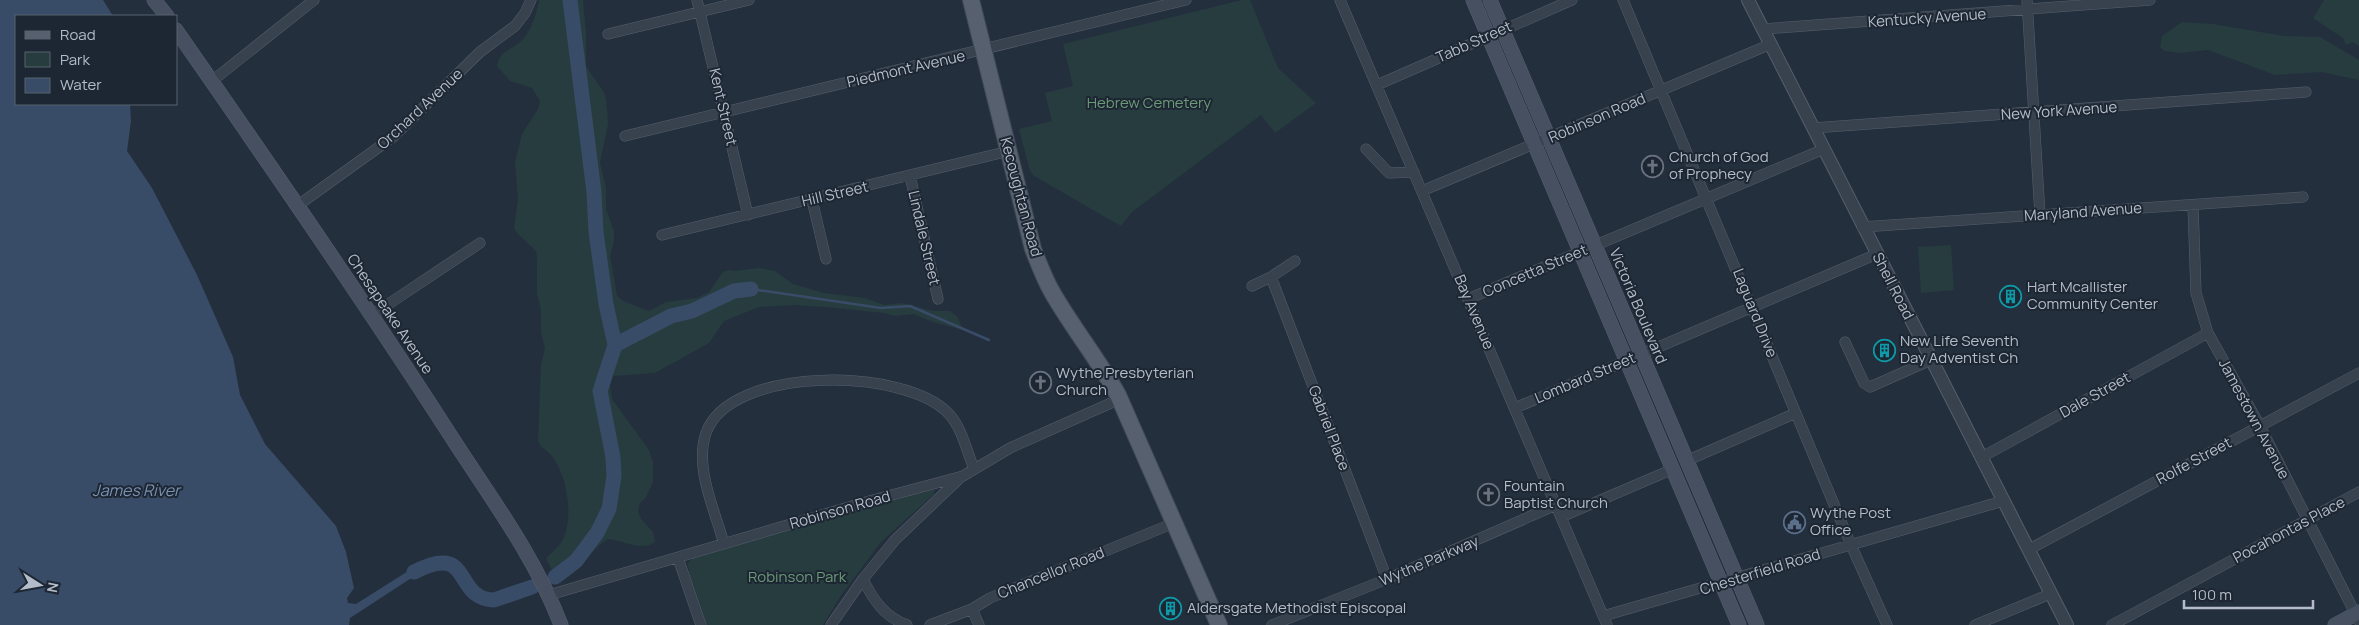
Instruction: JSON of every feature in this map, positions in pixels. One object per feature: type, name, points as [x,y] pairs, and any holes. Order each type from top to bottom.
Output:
[{"type":"main road","points":[[154,0],[166,15]]},
{"type":"main road","name":"Kecoughtan Road","points":[[971,0],[1033,249],[1042,272],[1052,291],[1106,373],[1120,399],[1219,625]]},
{"type":"main road","points":[[1473,0],[1739,625]]},
{"type":"main road","name":"Victoria Boulevard","points":[[1490,0],[1757,625]]},
{"type":"main road","name":"Chesapeake Avenue","points":[[178,33],[372,315],[504,517],[534,565],[561,625]]},
{"type":"main road","points":[[2334,625],[2358,616]]},
{"type":"street","points":[[212,81],[314,0]]},
{"type":"street","name":"Orchard Avenue","points":[[297,206],[393,137],[480,52],[515,26],[525,14],[531,0]]},
{"type":"street","name":"Kent Street","points":[[697,0],[748,215]]},
{"type":"street","points":[[608,34],[749,0]]},
{"type":"street","name":"Piedmont Avenue","points":[[625,136],[983,51],[1186,0]]},
{"type":"street","name":"Bay Avenue","points":[[1340,0],[1605,621]]},
{"type":"street","name":"Tabb Street","points":[[1377,85],[1572,0]]},
{"type":"street","name":"Laguard Drive","points":[[1623,0],[1851,545],[1887,625]]},
{"type":"street","name":"Shell Road","points":[[1748,0],[2067,625]]},
{"type":"street","name":"Kentucky Avenue","points":[[1763,29],[2027,5],[2150,0]]},
{"type":"street","points":[[2027,5],[2040,215]]},
{"type":"street","name":"Robinson Road","points":[[1422,191],[1771,44]]},
{"type":"street","name":"New York Avenue","points":[[1813,128],[2034,114],[2306,92]]},
{"type":"street","points":[[1366,149],[1389,173],[1414,172]]},
{"type":"street","name":"Concetta Street","points":[[1468,299],[1708,200],[1824,149]]},
{"type":"street","name":"Hill Street","points":[[662,235],[1008,151]]},
{"type":"street","name":"Lindale Street","points":[[910,176],[938,299]]},
{"type":"street","name":"Maryland Avenue","points":[[1862,226],[2303,197]]},
{"type":"street","points":[[812,200],[826,259]]},
{"type":"street","name":"Jamestown Avenue","points":[[2193,205],[2196,293],[2208,332],[2260,426],[2307,521],[2358,616]]},
{"type":"street","points":[[372,315],[480,243]]},
{"type":"street","name":"Lombard Street","points":[[1515,408],[1877,254]]},
{"type":"street","points":[[1252,286],[1271,278],[1295,261]]},
{"type":"street","name":"Gabriel Place","points":[[1271,278],[1387,579]]},
{"type":"street","name":"Dale Street","points":[[1982,457],[2208,332]]},
{"type":"street","points":[[1845,342],[1864,383],[1870,388],[1931,360]]},
{"type":"street","name":"Rolfe Street","points":[[2028,550],[2359,373]]},
{"type":"street","points":[[724,544],[704,473],[703,451],[706,433],[716,415],[734,401],[754,392],[824,380],[883,385],[907,391],[929,399],[949,414],[961,436],[974,469]]},
{"type":"street","name":"Robinson Road","points":[[549,596],[962,476],[1010,448],[1120,399]]},
{"type":"street","points":[[1686,460],[1796,413]]},
{"type":"street","points":[[1561,517],[1673,469]]},
{"type":"street","points":[[831,625],[894,540],[962,476]]},
{"type":"street","name":"Pocahontas Place","points":[[2112,625],[2359,492]]},
{"type":"street","name":"Chesterfield Road","points":[[1605,621],[1737,579],[2004,501]]},
{"type":"street","name":"Wythe Parkway","points":[[1272,625],[1387,579],[1556,505]]},
{"type":"street","name":"Chancellor Road","points":[[930,625],[972,609],[990,598],[1174,523]]},
{"type":"street","points":[[678,558],[701,625]]},
{"type":"street","points":[[863,580],[871,596],[885,613],[907,625]]},
{"type":"street","points":[[1975,625],[2050,594]]},
{"type":"street","points":[[972,609],[979,625]]},
{"type":"green space","points":[[539,0],[583,0],[586,32],[586,66],[605,94],[607,109],[608,124],[600,163],[606,188],[606,209],[614,231],[614,241],[610,256],[617,296],[623,301],[649,311],[666,302],[697,298],[709,292],[723,272],[759,268],[775,271],[793,284],[824,293],[865,298],[884,305],[902,303],[933,311],[950,311],[957,316],[963,330],[930,321],[914,314],[895,316],[884,313],[794,305],[759,307],[724,321],[709,343],[655,373],[613,376],[610,386],[612,399],[649,450],[653,462],[653,482],[646,497],[640,503],[638,511],[641,519],[653,532],[655,542],[650,545],[638,546],[608,539],[580,567],[558,583],[546,558],[564,538],[568,515],[567,493],[556,462],[538,441],[541,365],[545,348],[541,333],[541,310],[537,294],[537,258],[536,251],[514,228],[518,200],[515,162],[522,134],[538,109],[540,101],[532,88],[510,81],[497,66],[501,56],[520,42],[527,34],[534,20]]},
{"type":"green space","name":"Hebrew Cemetery","points":[[1242,0],[1250,0],[1278,68],[1316,103],[1275,133],[1261,115],[1132,212],[1121,226],[1034,176],[1030,171],[1019,129],[1052,121],[1045,93],[1073,86],[1063,44]]},
{"type":"green space","points":[[2324,0],[2359,0],[2359,46],[2352,42],[2346,45],[2343,38],[2313,18]]},
{"type":"green space","points":[[2182,22],[2213,24],[2284,36],[2320,37],[2359,60],[2359,80],[2321,72],[2275,75],[2208,50],[2181,53],[2165,51],[2160,47],[2162,36]]},
{"type":"green space","points":[[1951,245],[1954,290],[1921,293],[1918,247]]},
{"type":"green space","name":"Robinson Park","points":[[934,488],[934,494],[881,542],[840,597],[823,625],[707,625],[689,572],[688,563],[693,558]]},
{"type":"water","name":"James River","points":[[0,0],[103,0],[112,15],[15,15],[15,105],[130,105],[131,121],[127,151],[152,188],[197,275],[233,357],[240,395],[265,444],[336,526],[346,552],[354,588],[347,598],[348,603],[356,604],[413,568],[416,575],[350,618],[349,625],[0,625]]},
{"type":"waterway","points":[[555,577],[576,561],[597,533],[609,509],[614,476],[613,457],[600,391],[615,345],[606,304],[596,232],[594,192],[570,0]]},
{"type":"waterway","points":[[751,289],[881,308],[910,306],[989,340]]},
{"type":"waterway","points":[[615,345],[671,316],[692,311],[734,291],[751,289]]},
{"type":"waterway","points":[[414,572],[433,564],[446,563],[455,567],[472,591],[481,597],[494,600],[532,587]]},
{"type":"place","name":"Church of God of Prophecy","points":[[1653,166]]},
{"type":"place","name":"Hart Mcallister Community Center","points":[[2011,296]]},
{"type":"place","name":"New Life Seventh Day Adventist Ch","points":[[1884,350]]},
{"type":"place","name":"Wythe Presbyterian Church","points":[[1040,382]]},
{"type":"place","name":"Fountain Baptist Church","points":[[1488,495]]},
{"type":"place","name":"Wythe Post Office","points":[[1794,522]]},
{"type":"place","name":"Aldersgate Methodist Episcopal","points":[[1171,608]]}]
